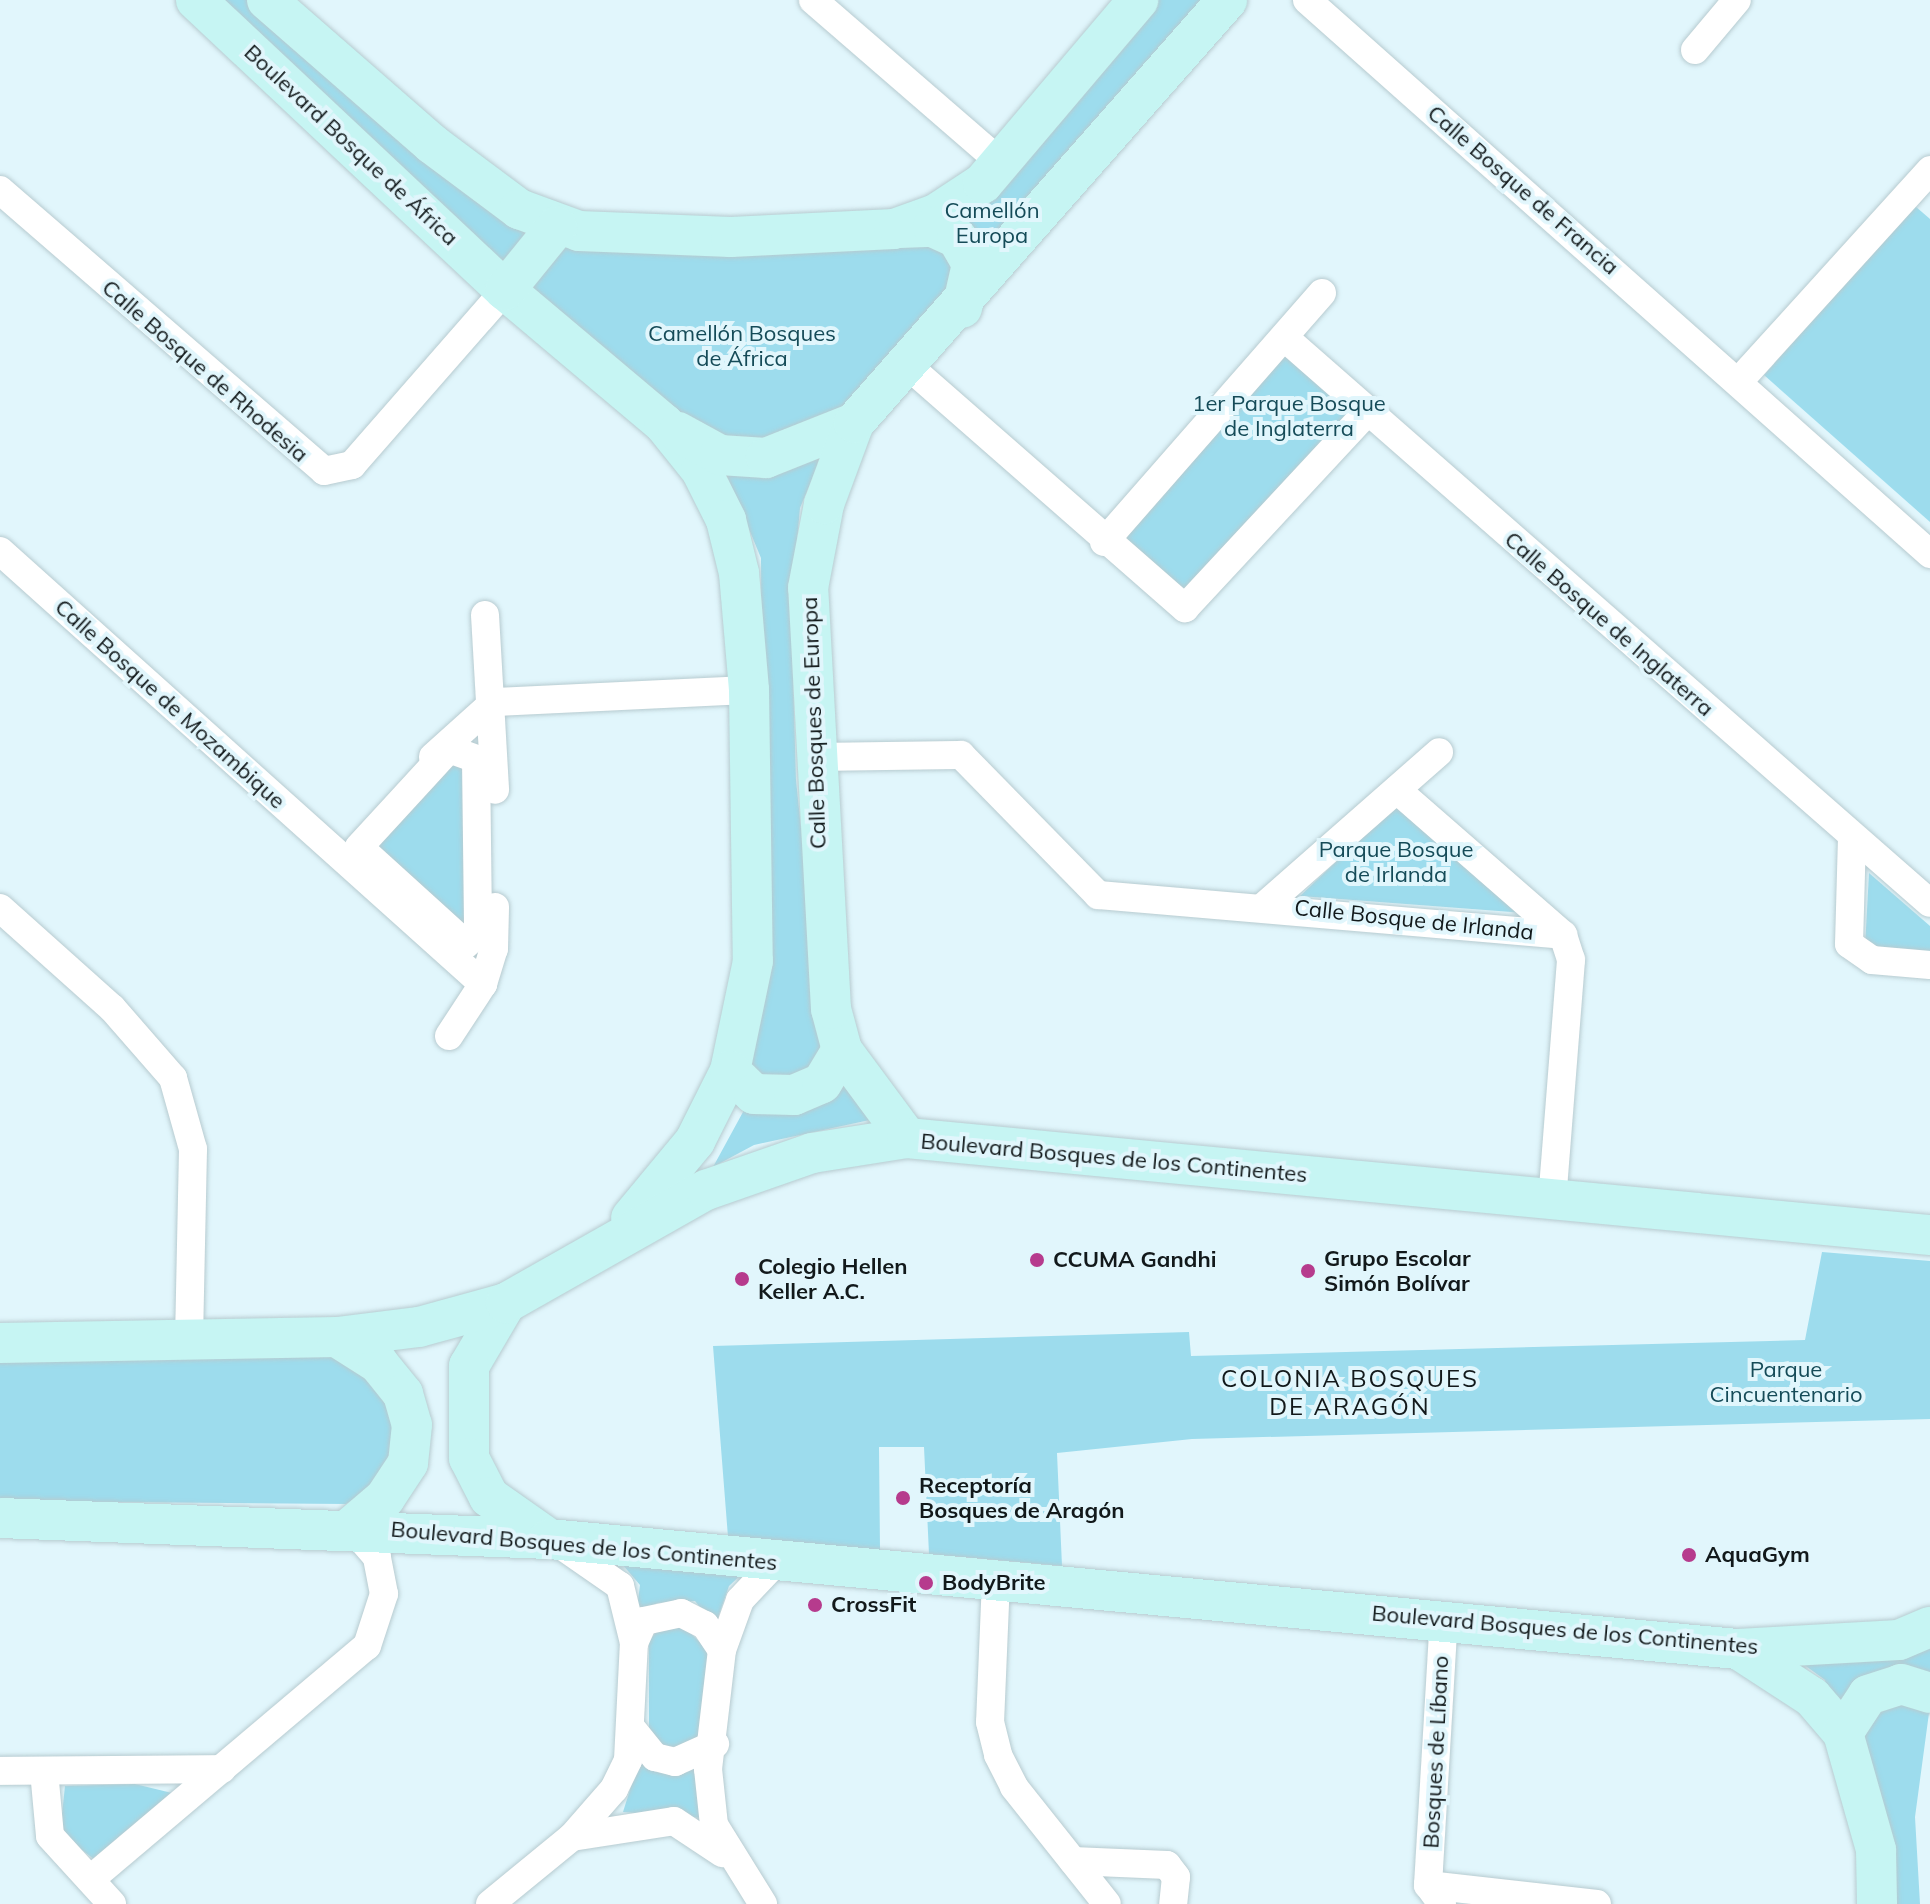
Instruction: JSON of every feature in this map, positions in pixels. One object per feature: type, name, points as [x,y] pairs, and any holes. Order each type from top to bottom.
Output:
[{"type":"street","name":"Boulevard Bosque de África","points":[[196,0],[505,290]]},
{"type":"street","points":[[267,0],[478,182],[557,226],[731,237],[933,227],[957,238],[972,264],[962,308]]},
{"type":"street","points":[[813,0],[1001,163]]},
{"type":"street","points":[[894,229],[936,214],[1001,163],[1138,0]]},
{"type":"street","name":"Calle Bosques de Europa","points":[[907,1138],[842,1050],[831,1009],[812,757],[808,588],[824,504],[854,423],[906,364],[962,308],[1227,0]]},
{"type":"street","name":"Calle Bosque de Francia","points":[[1307,0],[1930,554]]},
{"type":"street","points":[[1695,50],[1721,6]]},
{"type":"street","points":[[1739,381],[1926,184]]},
{"type":"street","name":"Calle Bosque de Rhodesia","points":[[0,190],[324,471],[352,465],[505,290]]},
{"type":"street","points":[[557,226],[505,290],[664,424],[701,470],[726,520],[739,573],[749,690],[753,961],[730,1071],[695,1141],[612,1237]]},
{"type":"street","points":[[1104,542],[1322,293]]},
{"type":"street","name":"Calle Bosque de Inglaterra","points":[[1285,338],[1930,903]]},
{"type":"street","points":[[906,364],[1172,603],[1192,606],[1367,412]]},
{"type":"street","points":[[664,424],[720,455],[766,458],[854,423]]},
{"type":"street","name":"Calle Bosque de Mozambique","points":[[0,551],[483,984]]},
{"type":"street","points":[[449,1036],[483,984],[494,949],[494,702],[485,615]]},
{"type":"street","points":[[341,856],[475,713],[494,702],[749,690]]},
{"type":"street","points":[[449,749],[476,759],[478,934],[466,944],[359,847],[449,749]]},
{"type":"street","name":"Calle Bosque de Irlanda","points":[[812,757],[954,752],[1098,895],[1264,906],[1563,935]]},
{"type":"street","name":"Calle Bosque de Irlanda","points":[[1264,906],[1439,752]]},
{"type":"street","name":"Calle Bosque de Irlanda","points":[[1397,790],[1563,935],[1571,960],[1552,1199]]},
{"type":"street","points":[[1852,837],[1849,944],[1872,960],[1930,965]]},
{"type":"street","points":[[0,908],[112,1008],[173,1078],[193,1149],[189,1337]]},
{"type":"street","points":[[730,1071],[754,1094],[794,1095],[822,1083],[842,1050]]},
{"type":"street","name":"Boulevard Bosques de los Continentes","points":[[0,1343],[189,1337],[337,1337],[419,1327],[506,1303],[612,1237],[706,1190],[812,1153],[907,1138],[1930,1235]]},
{"type":"street","points":[[490,1904],[572,1837],[614,1789],[633,1730],[634,1643],[620,1586],[489,1497],[469,1458],[469,1366],[506,1303]]},
{"type":"street","points":[[92,1878],[367,1646],[384,1594],[377,1557],[351,1527],[385,1498],[408,1463],[412,1425],[403,1394],[378,1363],[337,1337]]},
{"type":"street","name":"Boulevard Bosques de los Continentes","points":[[0,1518],[351,1527],[549,1539],[775,1563],[1444,1619],[1738,1649],[1899,1640],[1930,1627]]},
{"type":"street","points":[[731,1862],[709,1795],[722,1650],[740,1600],[775,1563]]},
{"type":"street","points":[[996,1580],[990,1722],[998,1755],[1107,1904]]},
{"type":"street","points":[[634,1643],[644,1621],[681,1613],[705,1625],[722,1650]]},
{"type":"street","name":"Bosques de Líbano","points":[[1444,1619],[1435,1895],[1597,1904]]},
{"type":"street","points":[[1738,1649],[1812,1697],[1843,1733],[1876,1850],[1877,1904]]},
{"type":"street","points":[[1843,1733],[1868,1695],[1901,1684],[1930,1693]]},
{"type":"street","points":[[633,1730],[655,1757],[675,1762],[715,1744]]},
{"type":"street","points":[[0,1771],[222,1769]]},
{"type":"street","points":[[44,1771],[50,1836],[92,1878],[112,1904]]},
{"type":"street","points":[[572,1837],[674,1821],[700,1833],[731,1862],[763,1904]]},
{"type":"street","points":[[1073,1861],[1167,1865],[1176,1877],[1173,1904]]},
{"type":"green space","points":[[214,0],[255,0],[528,230],[510,274]]},
{"type":"green space","name":"Camellón Europa","points":[[1153,0],[1216,0],[981,272],[960,229],[964,211]]},
{"type":"green space","points":[[1915,206],[1930,219],[1930,522],[1764,375]]},
{"type":"green space","name":"Camellón Bosques de África","points":[[928,237],[951,253],[951,301],[824,424],[754,444],[698,437],[534,291],[534,262],[552,241]]},
{"type":"green space","name":"1er Parque Bosque de Inglaterra","points":[[1285,338],[1367,412],[1185,608],[1104,542]]},
{"type":"green space","points":[[823,453],[800,508],[791,609],[796,780],[825,1062],[806,1079],[745,1073],[763,966],[761,558],[724,469]]},
{"type":"green space","points":[[449,749],[476,759],[478,934],[359,847]]},
{"type":"green space","name":"Parque Bosque de Irlanda","points":[[1395,806],[1525,913],[1300,896]]},
{"type":"green space","points":[[1869,873],[1930,926],[1930,954],[1865,947]]},
{"type":"green space","points":[[841,1084],[879,1118],[754,1145],[713,1167],[749,1101]]},
{"type":"green space","name":"Parque Cincuentenario","points":[[1822,1252],[1930,1261],[1930,1419],[1192,1439],[1057,1453],[1062,1566],[929,1554],[924,1447],[879,1447],[880,1550],[728,1537],[713,1346],[1189,1332],[1191,1356],[1805,1340]]},
{"type":"green space","points":[[343,1349],[363,1364],[397,1425],[389,1464],[374,1486],[346,1504],[0,1501],[0,1359]]},
{"type":"green space","points":[[622,1564],[745,1571],[729,1586],[715,1626],[695,1601],[657,1603],[636,1616],[640,1585]]},
{"type":"green space","points":[[1930,1614],[1930,1676],[1831,1707],[1825,1680],[1784,1650]]},
{"type":"green space","points":[[681,1624],[712,1654],[705,1727],[695,1744],[679,1747],[659,1745],[649,1730],[649,1641],[662,1625]]},
{"type":"green space","points":[[1876,1703],[1921,1705],[1929,1713],[1915,1817],[1920,1904],[1868,1904],[1860,1716]]},
{"type":"green space","points":[[640,1758],[699,1763],[704,1818],[623,1812]]},
{"type":"green space","points":[[135,1784],[176,1794],[95,1860],[60,1833],[65,1786]]},
{"type":"place","name":"CCUMA Gandhi","points":[[1037,1260]]},
{"type":"place","name":"Grupo Escolar Simón Bolívar","points":[[1308,1271]]},
{"type":"place","name":"Colegio Hellen Keller A.C.","points":[[742,1279]]},
{"type":"place","name":"Receptoría Bosques de Aragón","points":[[903,1498]]},
{"type":"place","name":"AquaGym","points":[[1689,1555]]},
{"type":"place","name":"BodyBrite","points":[[926,1583]]},
{"type":"place","name":"CrossFit","points":[[815,1605]]},
{"type":"district","name":"COLONIA BOSQUES DE ARAGÓN","points":[[1350,1393]]}]
